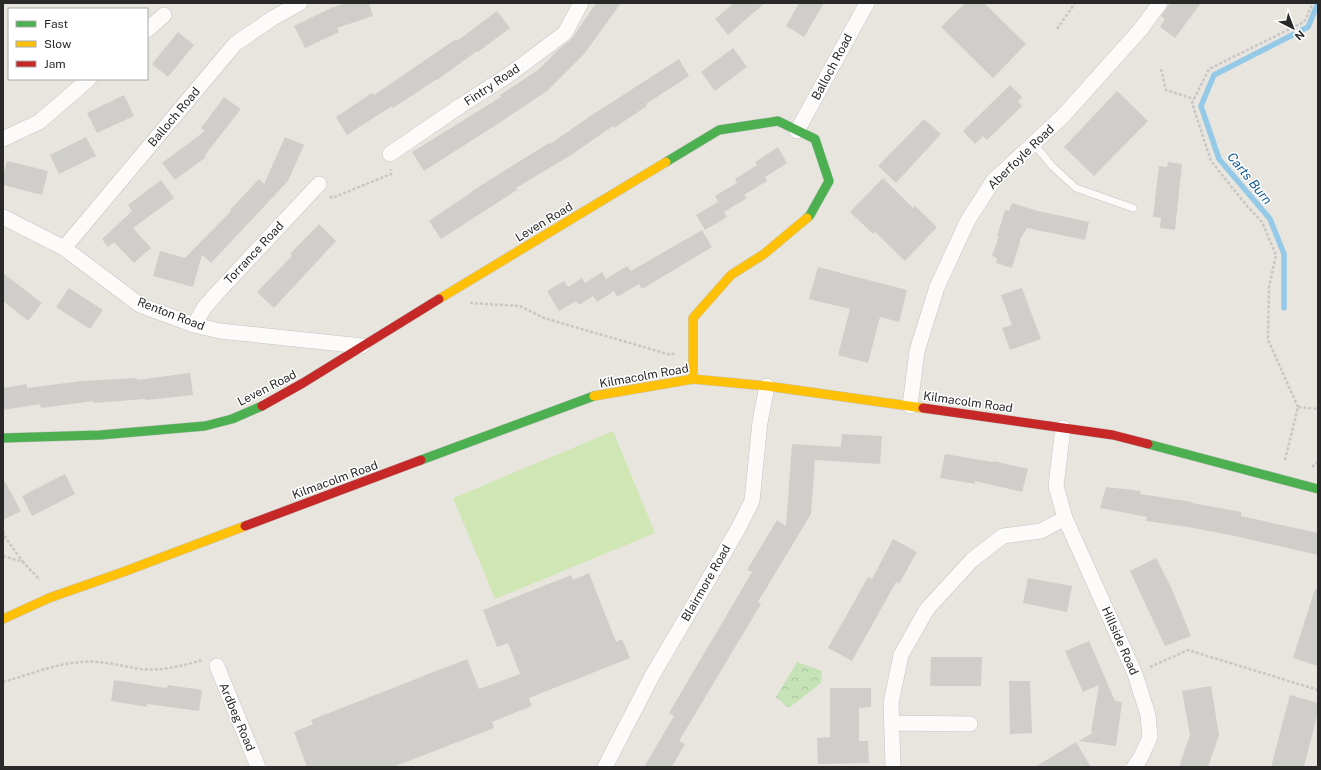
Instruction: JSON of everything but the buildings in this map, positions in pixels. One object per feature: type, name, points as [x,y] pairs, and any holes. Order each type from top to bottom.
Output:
[{"type":"main road","name":"Leven Road","points":[[3,438],[100,435],[205,426],[232,418],[260,407],[303,383],[719,130],[778,122],[816,139],[829,181],[810,215],[764,254],[731,274],[693,318],[693,379]]},
{"type":"main road","name":"Kilmacolm Road","points":[[3,619],[49,598],[123,572],[590,397],[693,379],[767,386],[1113,436],[1318,489]]},
{"type":"street","name":"Balloch Road","points":[[64,248],[235,44],[273,18],[300,3]]},
{"type":"street","name":"Fintry Road","points":[[390,154],[510,74],[565,33],[581,3]]},
{"type":"street","name":"Balloch Road","points":[[797,131],[867,3]]},
{"type":"street","name":"Aberfoyle Road","points":[[910,406],[917,351],[937,288],[968,220],[993,181],[1068,111],[1141,29],[1160,3]]},
{"type":"street","points":[[148,29],[164,15]]},
{"type":"street","points":[[3,139],[39,122],[88,80]]},
{"type":"street","name":"Torrance Road","points":[[194,324],[204,308],[217,293],[319,184]]},
{"type":"street","name":"Renton Road","points":[[3,217],[64,248],[140,305],[194,324],[220,331],[362,346]]},
{"type":"street","name":"Blairmore Road","points":[[605,767],[652,676],[738,529],[752,501],[760,422],[767,386]]},
{"type":"street","name":"Hillside Road","points":[[1064,428],[1056,486],[1065,518],[1135,674],[1148,715],[1150,737],[1140,759],[1134,767]]},
{"type":"street","points":[[893,767],[891,703],[901,656],[927,609],[972,560],[1003,536],[1041,532],[1065,518]]},
{"type":"street","name":"Ardbeg Road","points":[[216,666],[258,767]]},
{"type":"street","points":[[892,722],[970,724]]},
{"type":"lane","points":[[1034,144],[1053,167],[1076,188],[1133,208]]},
{"type":"path","points":[[1057,29],[1075,3]]},
{"type":"path","points":[[1280,479],[1298,407],[1268,340],[1268,287],[1276,255],[1262,222],[1246,206],[1211,161],[1192,103],[1209,69],[1304,22],[1313,3]]},
{"type":"path","points":[[1161,69],[1166,90],[1194,99]]},
{"type":"path","points":[[319,184],[332,198],[391,174],[390,154]]},
{"type":"path","points":[[448,294],[472,304],[520,306],[544,318],[671,355],[693,335]]},
{"type":"path","points":[[1298,407],[1318,409]]},
{"type":"path","points":[[3,531],[5,537],[23,562],[43,584],[49,598]]},
{"type":"path","points":[[3,556],[23,562]]},
{"type":"path","points":[[1135,674],[1188,650],[1318,690]]},
{"type":"path","points":[[3,682],[44,670],[80,662],[99,662],[143,669],[174,668],[204,660],[216,666]]},
{"type":"green space","points":[[613,431],[655,533],[495,599],[453,498]]},
{"type":"green space","points":[[797,662],[822,671],[821,683],[789,708],[776,697]]},
{"type":"waterway","name":"Carts Burn","points":[[1284,308],[1284,254],[1270,219],[1219,159],[1201,106],[1214,75],[1308,27],[1318,3]]},
{"type":"traffic: fast","points":[[666,162],[719,130],[778,121],[815,139],[829,181],[807,218]]},
{"type":"traffic: fast","points":[[421,460],[594,396]]},
{"type":"traffic: fast","points":[[3,438],[100,435],[205,426],[232,419],[262,406]]},
{"type":"traffic: fast","points":[[1148,444],[1318,489]]},
{"type":"traffic: slow","points":[[439,299],[666,162]]},
{"type":"traffic: slow","points":[[693,379],[693,318],[731,275],[764,254],[807,218]]},
{"type":"traffic: slow","points":[[594,396],[693,379],[767,386],[923,408]]},
{"type":"traffic: slow","points":[[3,619],[49,598],[245,526]]},
{"type":"traffic: jam","points":[[262,406],[303,383],[439,299]]},
{"type":"traffic: jam","points":[[923,408],[1113,435],[1148,444]]},
{"type":"traffic: jam","points":[[245,526],[421,460]]}]
